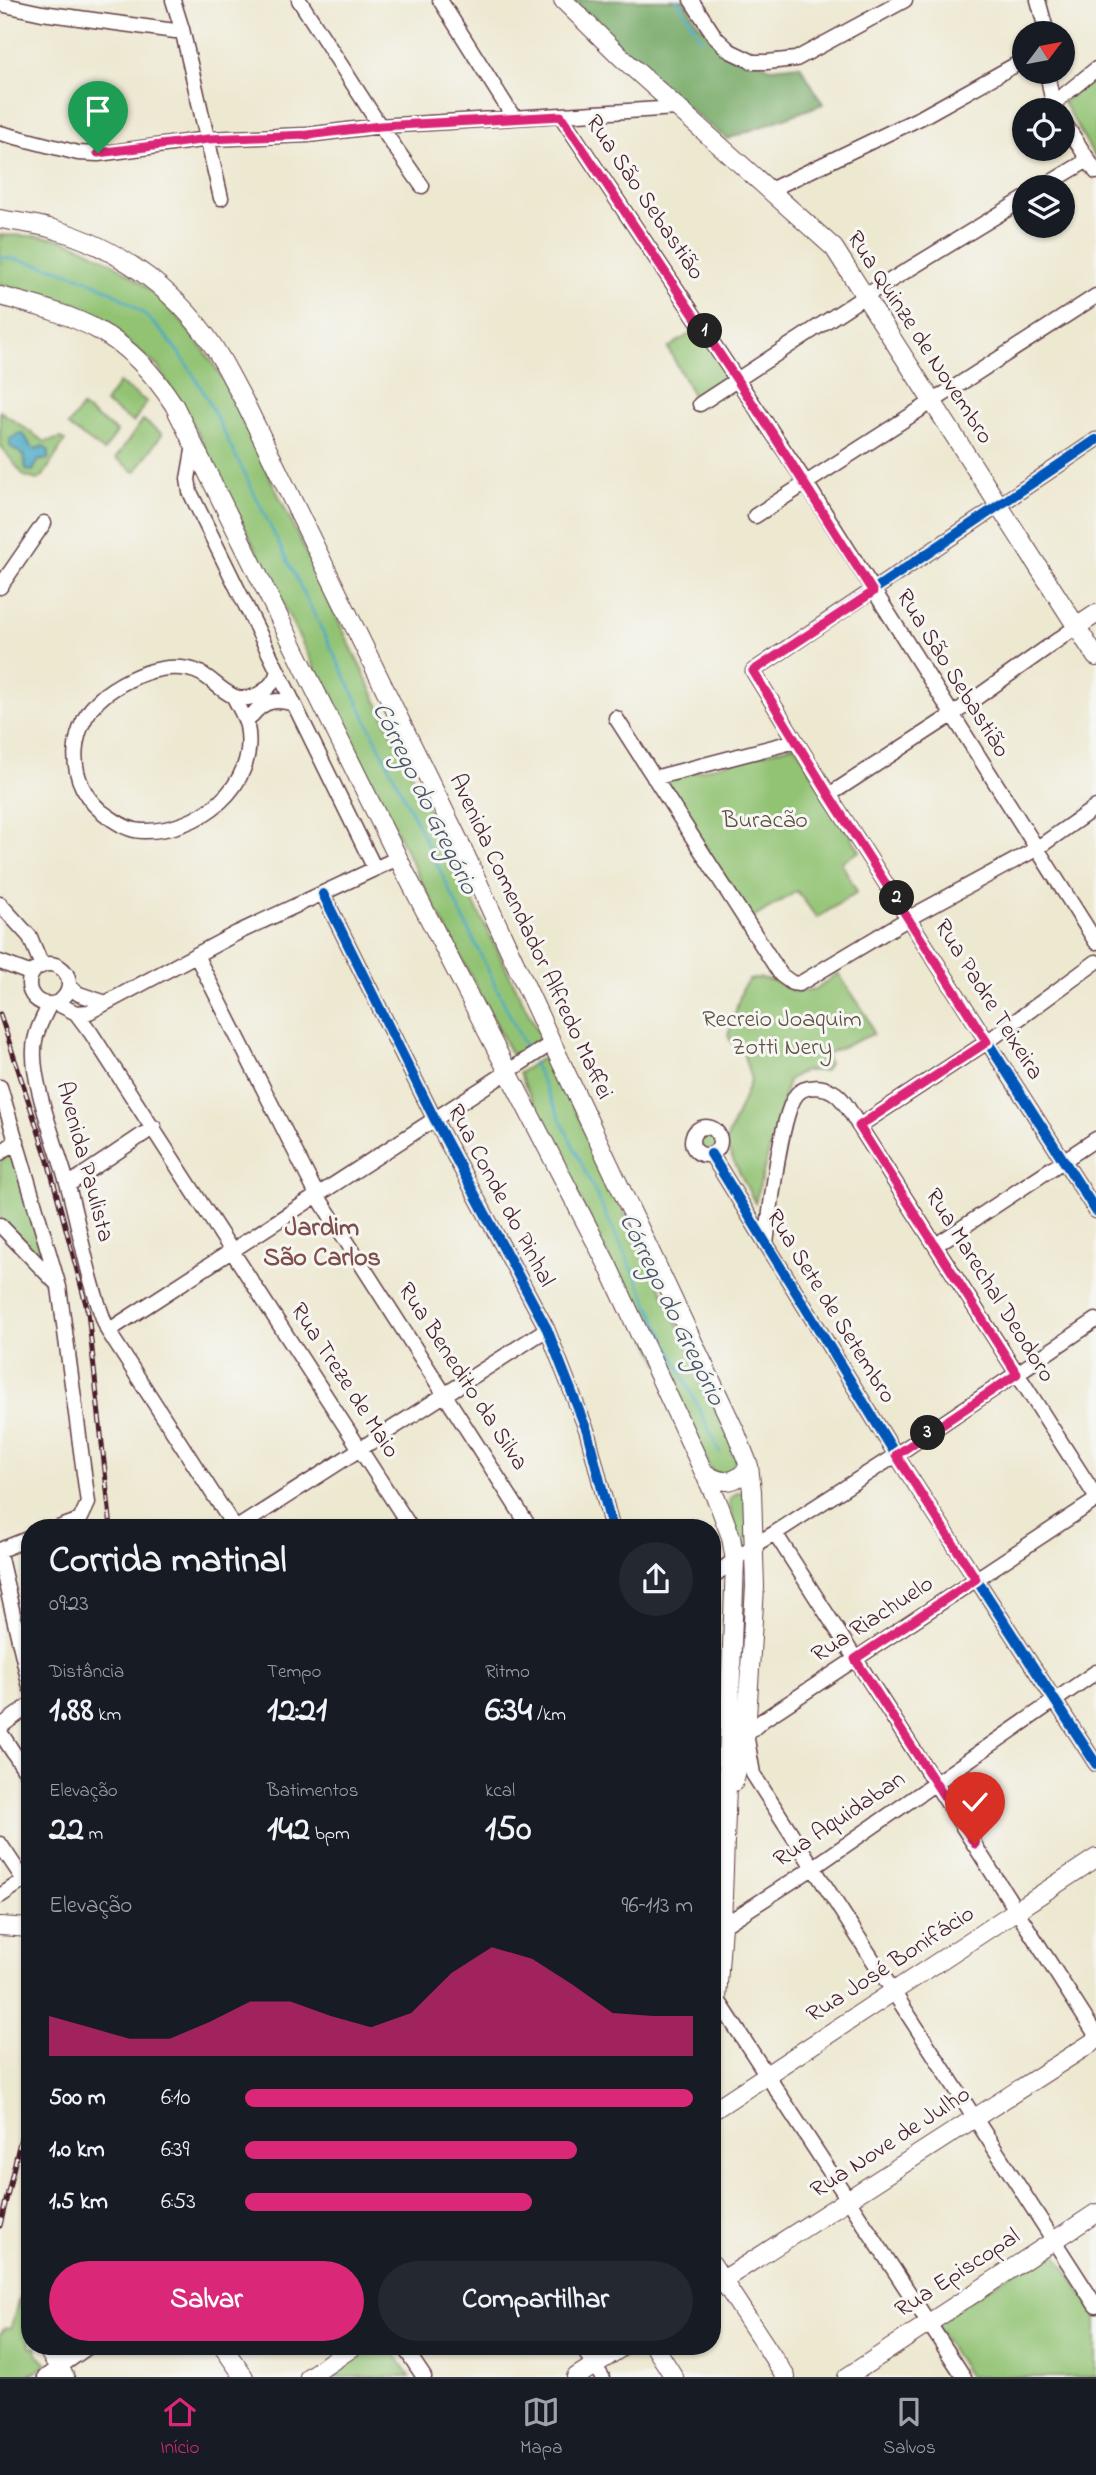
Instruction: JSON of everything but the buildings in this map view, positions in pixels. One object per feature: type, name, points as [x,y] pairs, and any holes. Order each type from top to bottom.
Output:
[{"type":"main road","name":"Rua Quinze de Novembro","points":[[563,0],[677,108],[834,248],[1076,627],[1094,644]]},
{"type":"main road","name":"Avenida Comendador Alfredo Maffei","points":[[0,219],[52,229],[75,237],[119,257],[148,275],[193,320],[221,358],[460,843],[546,1047],[736,1433],[749,1466],[755,1587],[746,1734],[726,1817]]},
{"type":"main road","name":"Avenida Comendador Alfredo Maffei","points":[[0,296],[74,317],[110,337],[144,364],[174,405],[398,858],[512,1069],[705,1473],[731,1537],[735,1561],[726,1817],[721,1879]]},
{"type":"main road","points":[[1076,627],[1095,615]]},
{"type":"main road","points":[[1094,644],[1092,629],[1095,615]]},
{"type":"main road","points":[[705,1473],[719,1482],[727,1482],[735,1480],[749,1466]]},
{"type":"main road","points":[[719,1505],[735,1489],[747,1488],[752,1492]]},
{"type":"main road","name":"Rua José Bonifácio","points":[[721,2104],[1096,1858]]},
{"type":"main road","points":[[0,1926],[21,1927]]},
{"type":"main road","name":"Rua Nove de Julho","points":[[721,2280],[1096,2037]]},
{"type":"main road","name":"Rua Episcopal","points":[[847,2377],[1096,2213]]},
{"type":"main road","points":[[721,2288],[786,2377]]},
{"type":"main road","points":[[49,2355],[56,2374]]},
{"type":"main road","points":[[229,2355],[244,2377]]},
{"type":"main road","points":[[309,2377],[341,2355]]},
{"type":"main road","points":[[576,2377],[598,2371],[614,2355]]},
{"type":"main road","points":[[659,2355],[674,2377]]},
{"type":"street","points":[[173,0],[183,29],[221,198]]},
{"type":"street","points":[[299,0],[422,186]]},
{"type":"street","points":[[440,0],[513,118]]},
{"type":"street","points":[[691,0],[716,38],[730,51],[753,62],[796,59],[905,0]]},
{"type":"street","points":[[1038,0],[1044,21]]},
{"type":"street","points":[[0,5],[103,22],[175,31],[183,29]]},
{"type":"street","points":[[770,190],[922,117],[1012,67]]},
{"type":"street","points":[[1065,98],[1096,69]]},
{"type":"street","points":[[0,133],[88,153],[208,139],[307,135],[380,126],[677,108]]},
{"type":"street","name":"Rua São Sebastião","points":[[561,116],[806,483],[1096,942]]},
{"type":"street","points":[[1075,139],[1096,172]]},
{"type":"street","points":[[1062,175],[1088,159]]},
{"type":"street","points":[[700,404],[865,296],[1012,206]]},
{"type":"street","points":[[755,516],[1096,296]]},
{"type":"street","points":[[873,592],[1096,440]]},
{"type":"street","points":[[194,445],[188,479],[190,492],[375,869]]},
{"type":"street","points":[[0,587],[44,523]]},
{"type":"street","name":"Rua Padre Teixeira","points":[[873,592],[753,671],[829,795],[1096,1211]]},
{"type":"street","points":[[829,795],[952,715],[1076,627]]},
{"type":"street","points":[[176,667],[205,674],[234,696],[246,723],[247,754],[232,792],[217,806],[159,831],[136,831],[103,814],[90,801],[81,786],[74,755],[76,737],[91,709],[113,689],[160,668],[176,667]]},
{"type":"street","points":[[234,696],[251,697],[262,693],[275,681],[278,671]]},
{"type":"street","points":[[246,723],[257,708],[266,702],[285,701],[294,704]]},
{"type":"street","points":[[616,718],[781,975],[792,983],[799,984],[909,918],[1036,849],[1096,807]]},
{"type":"street","points":[[654,778],[796,741]]},
{"type":"street","points":[[76,1013],[89,1012],[260,922],[398,858]]},
{"type":"street","name":"Rua Conde do Pinhal","points":[[323,894],[435,1120],[547,1329],[587,1431],[610,1519]]},
{"type":"street","points":[[0,904],[30,937],[37,970],[30,981],[32,994],[37,1000],[53,1003],[66,994],[69,987],[69,980],[55,965],[37,970],[0,962]]},
{"type":"street","name":"Rua Benedito da Silva","points":[[196,956],[317,1195],[524,1519]]},
{"type":"street","points":[[859,1126],[987,1042],[1096,962]]},
{"type":"street","points":[[69,987],[90,999],[106,1003]]},
{"type":"street","name":"Rua Treze de Maio","points":[[53,1003],[76,1013],[154,1127],[405,1519]]},
{"type":"street","name":"Avenida Paulista","points":[[53,1003],[37,1034],[34,1050],[37,1078],[100,1310],[108,1331],[230,1519]]},
{"type":"street","points":[[108,1331],[546,1047]]},
{"type":"street","points":[[0,1087],[60,1287],[88,1503],[81,1519]]},
{"type":"street","name":"Rua Marechal Deodoro","points":[[765,1244],[788,1111],[795,1096],[801,1091],[817,1088],[834,1092],[936,1245],[1096,1498]]},
{"type":"street","points":[[68,1185],[154,1127]]},
{"type":"street","points":[[936,1245],[1096,1139]]},
{"type":"street","points":[[0,1153],[17,1141]]},
{"type":"street","name":"Rua Sete de Setembro","points":[[711,1154],[896,1455],[1096,1764]]},
{"type":"street","points":[[0,1224],[60,1287]]},
{"type":"street","points":[[721,1571],[754,1545],[896,1455],[1096,1320]]},
{"type":"street","points":[[250,1519],[547,1329]]},
{"type":"street","name":"Rua Riachuelo","points":[[721,1755],[763,1720],[1096,1498]]},
{"type":"street","points":[[775,1533],[1096,2037]]},
{"type":"street","points":[[0,1550],[21,1542]]},
{"type":"street","points":[[0,1558],[21,1648]]},
{"type":"street","name":"Rua Aquidaban","points":[[721,1926],[814,1867],[1096,1672]]},
{"type":"street","points":[[0,1727],[21,1712]]},
{"type":"street","points":[[721,1715],[746,1734],[754,1774],[1096,2306]]},
{"type":"street","points":[[0,1732],[21,1764]]},
{"type":"street","points":[[0,1844],[21,1870]]},
{"type":"street","points":[[0,1896],[21,1882]]},
{"type":"street","points":[[721,2009],[964,2377]]},
{"type":"street","points":[[56,2374],[79,2355]]},
{"type":"street","points":[[409,2355],[424,2377]]},
{"type":"street","points":[[587,2355],[598,2371]]},
{"type":"green space","points":[[572,0],[684,0],[698,24],[770,68],[800,65],[823,104],[727,139],[676,99]]},
{"type":"green space","points":[[1096,72],[1096,159],[1075,123],[1075,98],[1067,98]]},
{"type":"green space","points":[[0,235],[59,239],[108,261],[127,272],[160,299],[201,346],[225,383],[458,871],[543,1042],[514,1059],[416,871],[197,432],[158,367],[95,314],[77,304],[0,285]]},
{"type":"green space","points":[[699,328],[729,376],[696,401],[668,348]]},
{"type":"green space","points":[[119,383],[147,402],[133,422],[105,403]]},
{"type":"green space","points":[[82,407],[117,432],[104,451],[68,426]]},
{"type":"green space","points":[[0,411],[45,442],[61,438],[65,441],[43,476],[37,480],[24,476],[0,445]]},
{"type":"green space","points":[[143,420],[162,434],[135,472],[116,458]]},
{"type":"green space","name":"Buracão","points":[[795,745],[860,851],[841,862],[857,892],[817,918],[797,891],[751,919],[660,781]]},
{"type":"green space","name":"Recreio Joaquim Zotti Nery","points":[[838,973],[867,1016],[873,1034],[826,1054],[829,1064],[824,1071],[804,1071],[788,1080],[755,1203],[725,1144],[751,1080],[742,1049],[736,1048],[728,1036],[743,987],[749,980],[761,978],[774,981],[794,992],[817,989]]},
{"type":"green space","points":[[548,1054],[743,1459],[735,1475],[713,1473],[519,1073]]},
{"type":"green space","points":[[706,1129],[714,1133],[718,1141],[714,1149],[706,1153],[698,1149],[694,1141],[698,1133]]},
{"type":"green space","points":[[12,1152],[15,1153],[45,1260],[40,1260],[0,1218],[0,1161]]},
{"type":"green space","points":[[738,1492],[746,1493],[748,1543],[744,1548],[740,1545],[729,1504],[730,1498]]},
{"type":"green space","points":[[743,1579],[747,1579],[742,1722],[738,1721]]},
{"type":"green space","points":[[1052,2247],[1096,2315],[1096,2377],[969,2377],[934,2323]]},
{"type":"green space","points":[[21,2298],[21,2355],[37,2355],[47,2363],[38,2371],[27,2375],[0,2377],[0,2335],[5,2328],[11,2327]]},
{"type":"green space","points":[[358,2355],[395,2355],[410,2377],[325,2377]]},
{"type":"water","points":[[20,433],[31,447],[36,449],[43,446],[49,451],[48,459],[38,461],[33,471],[26,470],[24,456],[10,446],[10,439]]},
{"type":"waterway","points":[[677,0],[702,40]]},
{"type":"waterway","name":"Córrego do Gregório","points":[[0,257],[61,270],[116,294],[149,319],[185,362],[204,393],[249,482],[528,1053]]},
{"type":"waterway","name":"Córrego do Gregório","points":[[533,1062],[720,1453]]},
{"type":"railway","points":[[0,1014],[48,1161],[88,1312],[110,1519]]},
{"type":"railway","points":[[0,2226],[21,2137]]},
{"type":"cycle path","points":[[1096,440],[753,671],[829,795],[1096,1211]]},
{"type":"cycle path","points":[[323,894],[435,1120],[547,1329],[587,1431],[610,1519]]},
{"type":"cycle path","points":[[711,1154],[896,1455],[1096,1764]]},
{"type":"district","name":"Jardim São Carlos","points":[[322,1244]]},
{"type":"route","points":[[98,153],[208,139],[264,138],[380,126],[561,116],[806,483],[873,592],[753,671],[987,1042],[859,1126],[1017,1374],[896,1455],[976,1579],[855,1659],[975,1844]]}]
